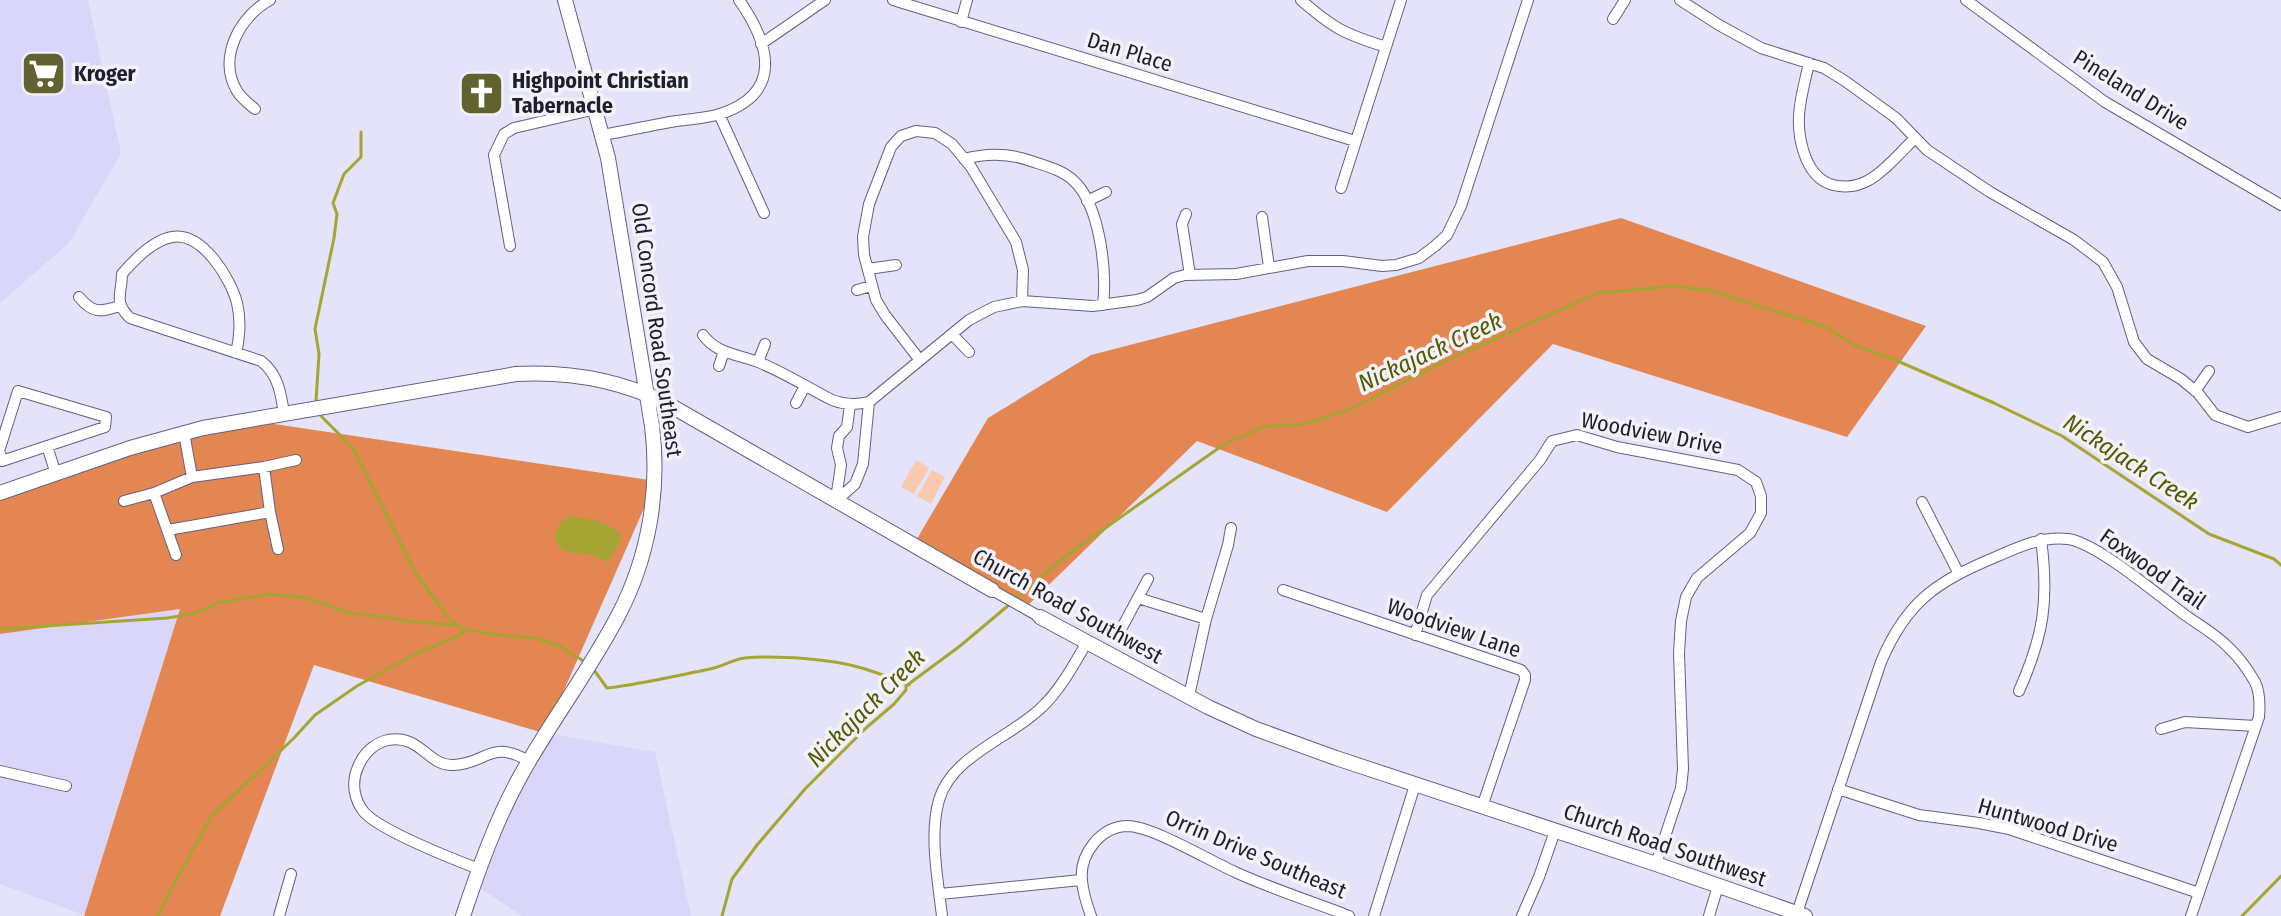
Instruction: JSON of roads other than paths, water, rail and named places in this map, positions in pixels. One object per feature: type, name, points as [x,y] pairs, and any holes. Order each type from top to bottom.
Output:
[{"type":"street","points":[[255,109],[237,93],[230,57],[243,22],[260,5],[270,0]]},
{"type":"street","name":"Old Concord Road Southeast","points":[[463,916],[505,806],[529,761],[599,649],[632,586],[645,543],[654,490],[655,449],[613,181],[565,0]]},
{"type":"street","points":[[603,135],[719,114],[751,98],[763,83],[765,66],[751,18],[739,0]]},
{"type":"street","points":[[761,44],[825,0]]},
{"type":"street","name":"Dan Place","points":[[893,0],[1355,141]]},
{"type":"street","points":[[961,22],[967,0]]},
{"type":"street","points":[[1301,0],[1346,35],[1386,47]]},
{"type":"street","points":[[1341,188],[1401,0]]},
{"type":"street","points":[[703,335],[710,344],[724,351],[758,362],[832,400],[850,405],[869,402],[981,312],[1006,303],[1103,305],[1147,297],[1174,278],[1190,275],[1236,274],[1308,261],[1396,265],[1419,258],[1447,235],[1461,206],[1528,0]]},
{"type":"street","points":[[1613,19],[1625,0]]},
{"type":"street","points":[[1680,0],[1761,48],[1824,68],[1845,81],[1896,118],[1927,150],[2074,240],[2103,262],[2117,287],[2134,342],[2147,359],[2195,391],[2215,415],[2248,427],[2281,417]]},
{"type":"street","name":"Pineland Drive","points":[[1966,0],[2105,102],[2281,205]]},
{"type":"street","points":[[1809,63],[1799,108],[1799,127],[1803,149],[1817,176],[1828,184],[1850,187],[1871,179],[1915,138]]},
{"type":"street","points":[[510,246],[494,155],[504,134],[514,128],[596,109]]},
{"type":"street","points":[[719,114],[764,213]]},
{"type":"street","points":[[919,359],[885,315],[871,286],[864,255],[869,204],[901,136],[916,131],[935,133],[952,144],[971,167],[1016,242],[1023,270],[1022,301]]},
{"type":"street","points":[[964,159],[979,155],[1006,155],[1067,175],[1082,190],[1103,257],[1103,305]]},
{"type":"street","points":[[1087,201],[1106,192]]},
{"type":"street","points":[[1186,214],[1182,224],[1190,275]]},
{"type":"street","points":[[1262,217],[1269,267]]},
{"type":"street","points":[[236,353],[240,323],[232,289],[209,254],[189,239],[167,238],[122,274],[118,295],[120,306],[130,318],[138,322],[261,361],[274,374],[284,414]]},
{"type":"street","points":[[868,269],[896,265]]},
{"type":"street","points":[[857,290],[871,286]]},
{"type":"street","points":[[79,297],[87,308],[95,310],[120,306]]},
{"type":"street","points":[[952,334],[969,352]]},
{"type":"street","points":[[758,362],[765,344]]},
{"type":"street","points":[[719,366],[724,351]]},
{"type":"street","points":[[2195,391],[2209,371]]},
{"type":"street","name":"Church Road Southwest","points":[[0,493],[130,448],[184,433],[284,414],[531,373],[577,375],[610,382],[647,394],[683,412],[1040,617],[1256,729],[1801,914]]},
{"type":"street","points":[[796,403],[805,386]]},
{"type":"street","points":[[18,391],[106,417],[105,427],[2,461],[0,450],[18,391]]},
{"type":"street","points":[[836,501],[855,484],[863,464],[869,402]]},
{"type":"street","points":[[836,501],[841,465],[837,448],[839,436],[847,427],[850,405]]},
{"type":"street","points":[[847,427],[866,433]]},
{"type":"street","points":[[184,433],[192,477]]},
{"type":"street","name":"Woodview Drive","points":[[1415,635],[1427,595],[1540,460],[1552,441],[1577,435],[1617,447],[1738,470],[1756,482],[1761,496],[1761,513],[1750,533],[1697,578],[1686,597],[1679,653],[1681,788],[1656,864]]},
{"type":"street","points":[[47,446],[56,474]]},
{"type":"street","points":[[124,501],[154,493],[192,477],[296,460]]},
{"type":"street","points":[[264,467],[278,549]]},
{"type":"street","points":[[154,493],[176,555]]},
{"type":"street","points":[[1922,502],[1958,572]]},
{"type":"street","points":[[168,530],[270,512]]},
{"type":"street","points":[[1189,696],[1231,528]]},
{"type":"street","points":[[2019,691],[2032,662],[2044,621],[2041,539]]},
{"type":"street","name":"Foxwood Trail","points":[[1801,914],[1838,789],[1881,662],[1897,628],[1936,586],[1958,572],[2041,539],[2068,539],[2095,550],[2228,646],[2257,685],[2260,705],[2256,726],[2191,916]]},
{"type":"street","points":[[1119,633],[1148,579]]},
{"type":"street","name":"Woodview Lane","points":[[1283,590],[1521,670],[1525,675],[1482,807]]},
{"type":"street","points":[[1138,598],[1206,619]]},
{"type":"street","points":[[942,916],[935,847],[939,798],[965,761],[1005,736],[1045,705],[1087,642]]},
{"type":"street","points":[[2161,729],[2185,722],[2256,726]]},
{"type":"street","points":[[479,869],[372,820],[362,811],[356,799],[355,774],[359,762],[377,744],[389,740],[414,743],[432,758],[454,765],[498,751],[509,751],[529,761]]},
{"type":"street","points":[[0,771],[66,786]]},
{"type":"street","points":[[1374,916],[1415,785]]},
{"type":"street","name":"Huntwood Drive","points":[[1838,789],[1919,815],[2009,829],[2199,893]]},
{"type":"street","name":"Orrin Drive Southeast","points":[[1081,880],[1087,854],[1096,840],[1119,827],[1138,827],[1236,873],[1349,916]]},
{"type":"street","points":[[1522,916],[1555,831]]},
{"type":"street","points":[[279,916],[291,874]]},
{"type":"street","points":[[940,894],[1081,880],[1091,916]]},
{"type":"street","points":[[1709,916],[1718,886]]},
{"type":"waterway","points":[[316,401],[319,354],[315,329],[334,238],[337,214],[333,203],[344,174],[361,157],[361,132]]},
{"type":"waterway","name":"Nickajack Creek","points":[[1015,599],[1067,555],[1223,445],[1263,427],[1303,424],[1349,410],[1443,362],[1598,293],[1674,286],[1707,290],[1824,326],[1854,345],[1994,403],[2062,436],[2209,534],[2274,559],[2281,565]]},
{"type":"waterway","points":[[319,414],[353,448],[415,572],[447,616],[463,629],[535,638],[560,646],[585,662]]},
{"type":"waterway","points":[[0,629],[167,618],[193,614],[218,603],[269,594],[302,597],[347,612],[457,625]]},
{"type":"waterway","name":"Nickajack Creek","points":[[722,916],[732,879],[805,789],[894,704],[906,686],[1010,604]]},
{"type":"waterway","points":[[158,916],[211,817],[315,715],[357,686],[411,656],[462,634],[463,629]]},
{"type":"waterway","points":[[594,670],[607,688],[710,669],[741,659],[788,657],[850,665],[909,685]]},
{"type":"waterway","points":[[2242,916],[2281,876]]},
{"type":"place","name":"Kroger","points":[[43,73]]},
{"type":"place","name":"Highpoint Christian Tabernacle","points":[[481,93]]}]
